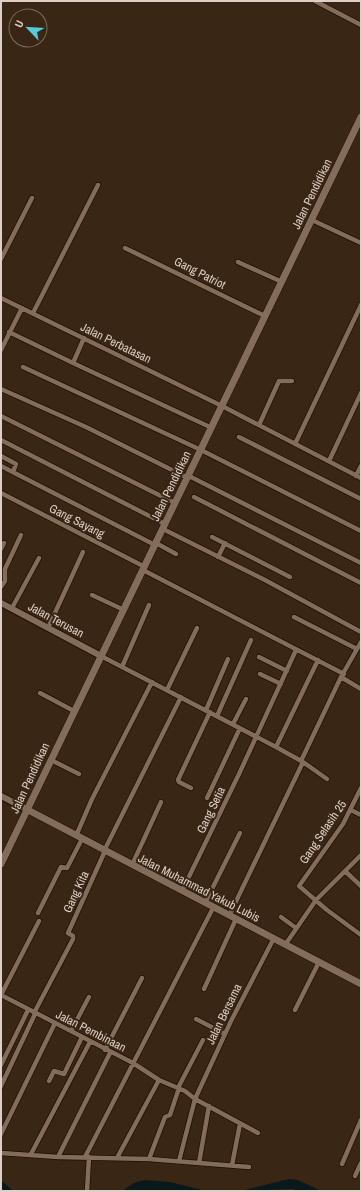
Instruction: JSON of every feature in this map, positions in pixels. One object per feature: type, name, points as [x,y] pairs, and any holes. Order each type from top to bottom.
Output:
[{"type":"main road","name":"Jalan Pendidikan","points":[[1,864],[361,117]]},
{"type":"main road","name":"Jalan Muhammad Yakub Lubis","points":[[28,810],[205,904],[274,938],[361,984]]},
{"type":"street","points":[[314,1],[361,25]]},
{"type":"street","points":[[33,313],[98,185]]},
{"type":"street","points":[[1,259],[32,198]]},
{"type":"street","points":[[312,220],[361,243]]},
{"type":"street","name":"Gang Patriot","points":[[125,248],[265,316]]},
{"type":"street","points":[[238,262],[282,282]]},
{"type":"street","name":"Jalan Perbatasan","points":[[1,298],[222,406],[359,477]]},
{"type":"street","points":[[295,444],[361,305]]},
{"type":"street","points":[[1,350],[22,308]]},
{"type":"street","points":[[10,332],[72,363],[212,428]]},
{"type":"street","points":[[72,363],[84,338]]},
{"type":"street","points":[[23,367],[201,450],[361,532]]},
{"type":"street","points":[[259,425],[279,382],[292,381]]},
{"type":"street","points":[[1,389],[86,427],[361,563]]},
{"type":"street","points":[[329,461],[361,393]]},
{"type":"street","points":[[1,416],[175,503]]},
{"type":"street","points":[[239,437],[361,499]]},
{"type":"street","points":[[1,440],[361,632]]},
{"type":"street","points":[[1,456],[16,464],[13,472]]},
{"type":"street","points":[[1,466],[176,554]]},
{"type":"street","points":[[359,477],[361,466]]},
{"type":"street","name":"Gang Sayang","points":[[1,493],[296,650],[318,660],[343,675],[361,689]]},
{"type":"street","points":[[194,497],[361,583]]},
{"type":"street","points":[[1,587],[5,581],[5,569],[21,535]]},
{"type":"street","points":[[212,537],[290,577]]},
{"type":"street","points":[[1,549],[4,543]]},
{"type":"street","points":[[218,557],[225,543]]},
{"type":"street","points":[[48,628],[84,552]]},
{"type":"street","points":[[12,608],[39,558]]},
{"type":"street","points":[[92,595],[124,610]]},
{"type":"street","name":"Jalan Terusan","points":[[1,603],[101,656]]},
{"type":"street","points":[[122,667],[149,606]]},
{"type":"street","points":[[294,618],[357,650]]},
{"type":"street","points":[[167,690],[197,628]]},
{"type":"street","points":[[217,716],[251,640]]},
{"type":"street","points":[[204,989],[233,918],[302,761],[343,675],[361,642]]},
{"type":"street","name":"Gang Setia","points":[[182,891],[296,650]]},
{"type":"street","points":[[101,656],[302,761],[327,779]]},
{"type":"street","points":[[259,657],[287,671]]},
{"type":"street","points":[[191,788],[178,780],[208,711],[228,659]]},
{"type":"street","points":[[276,747],[318,660]]},
{"type":"street","points":[[260,674],[281,684]]},
{"type":"street","points":[[38,913],[61,867],[67,868],[92,799],[152,682]]},
{"type":"street","points":[[40,693],[74,711]]},
{"type":"street","points":[[105,851],[181,697]]},
{"type":"street","points":[[233,724],[246,699]]},
{"type":"street","points":[[207,798],[240,728]]},
{"type":"street","points":[[51,760],[79,774]]},
{"type":"street","name":"Gang Selasih 25","points":[[315,901],[300,886],[343,824],[361,788]]},
{"type":"street","points":[[1,796],[28,810]]},
{"type":"street","points":[[132,865],[162,802]]},
{"type":"street","points":[[351,810],[361,815]]},
{"type":"street","points":[[205,904],[240,833]]},
{"type":"street","name":"Gang Kita","points":[[35,1013],[73,939],[73,936],[68,933],[105,851]]},
{"type":"street","points":[[286,945],[315,901],[346,872],[361,855]]},
{"type":"street","points":[[346,872],[361,886]]},
{"type":"street","points":[[315,901],[361,935]]},
{"type":"street","points":[[87,1191],[87,1157],[213,908]]},
{"type":"street","points":[[281,917],[296,928]]},
{"type":"street","points":[[1,995],[39,921]]},
{"type":"street","name":"Jalan Bersama","points":[[179,1161],[195,1098],[210,1069],[225,1034],[274,938]]},
{"type":"street","points":[[295,1010],[319,962]]},
{"type":"street","points":[[58,1157],[142,978]]},
{"type":"street","name":"Jalan Pembinaan","points":[[1,995],[133,1064],[159,1080],[178,1088],[258,1133]]},
{"type":"street","points":[[71,1031],[89,997]]},
{"type":"street","points":[[1,1065],[28,1010]]},
{"type":"street","points":[[1,1086],[35,1013]]},
{"type":"street","points":[[196,1019],[225,1034]]},
{"type":"street","points":[[1,1134],[55,1023]]},
{"type":"street","points":[[49,1081],[54,1070],[64,1074],[82,1037]]},
{"type":"street","points":[[149,1159],[165,1117],[170,1115],[178,1088],[203,1040]]},
{"type":"street","points":[[31,1154],[90,1042]]},
{"type":"street","points":[[117,1158],[159,1080]]},
{"type":"street","points":[[199,1163],[209,1106]]},
{"type":"street","points":[[342,1164],[361,1120]]},
{"type":"street","points":[[232,1166],[240,1124]]},
{"type":"street","points":[[1,1153],[58,1157],[149,1159],[249,1167]]},
{"type":"street","points":[[355,1176],[361,1162]]},
{"type":"shaded area","points":[[289,1179],[298,1180],[321,1191],[298,1191],[293,1189],[241,1191]]},
{"type":"shaded area","points":[[1,1180],[13,1191],[1,1191]]},
{"type":"shaded area","points":[[144,1180],[170,1182],[206,1191],[122,1191],[134,1183]]}]
